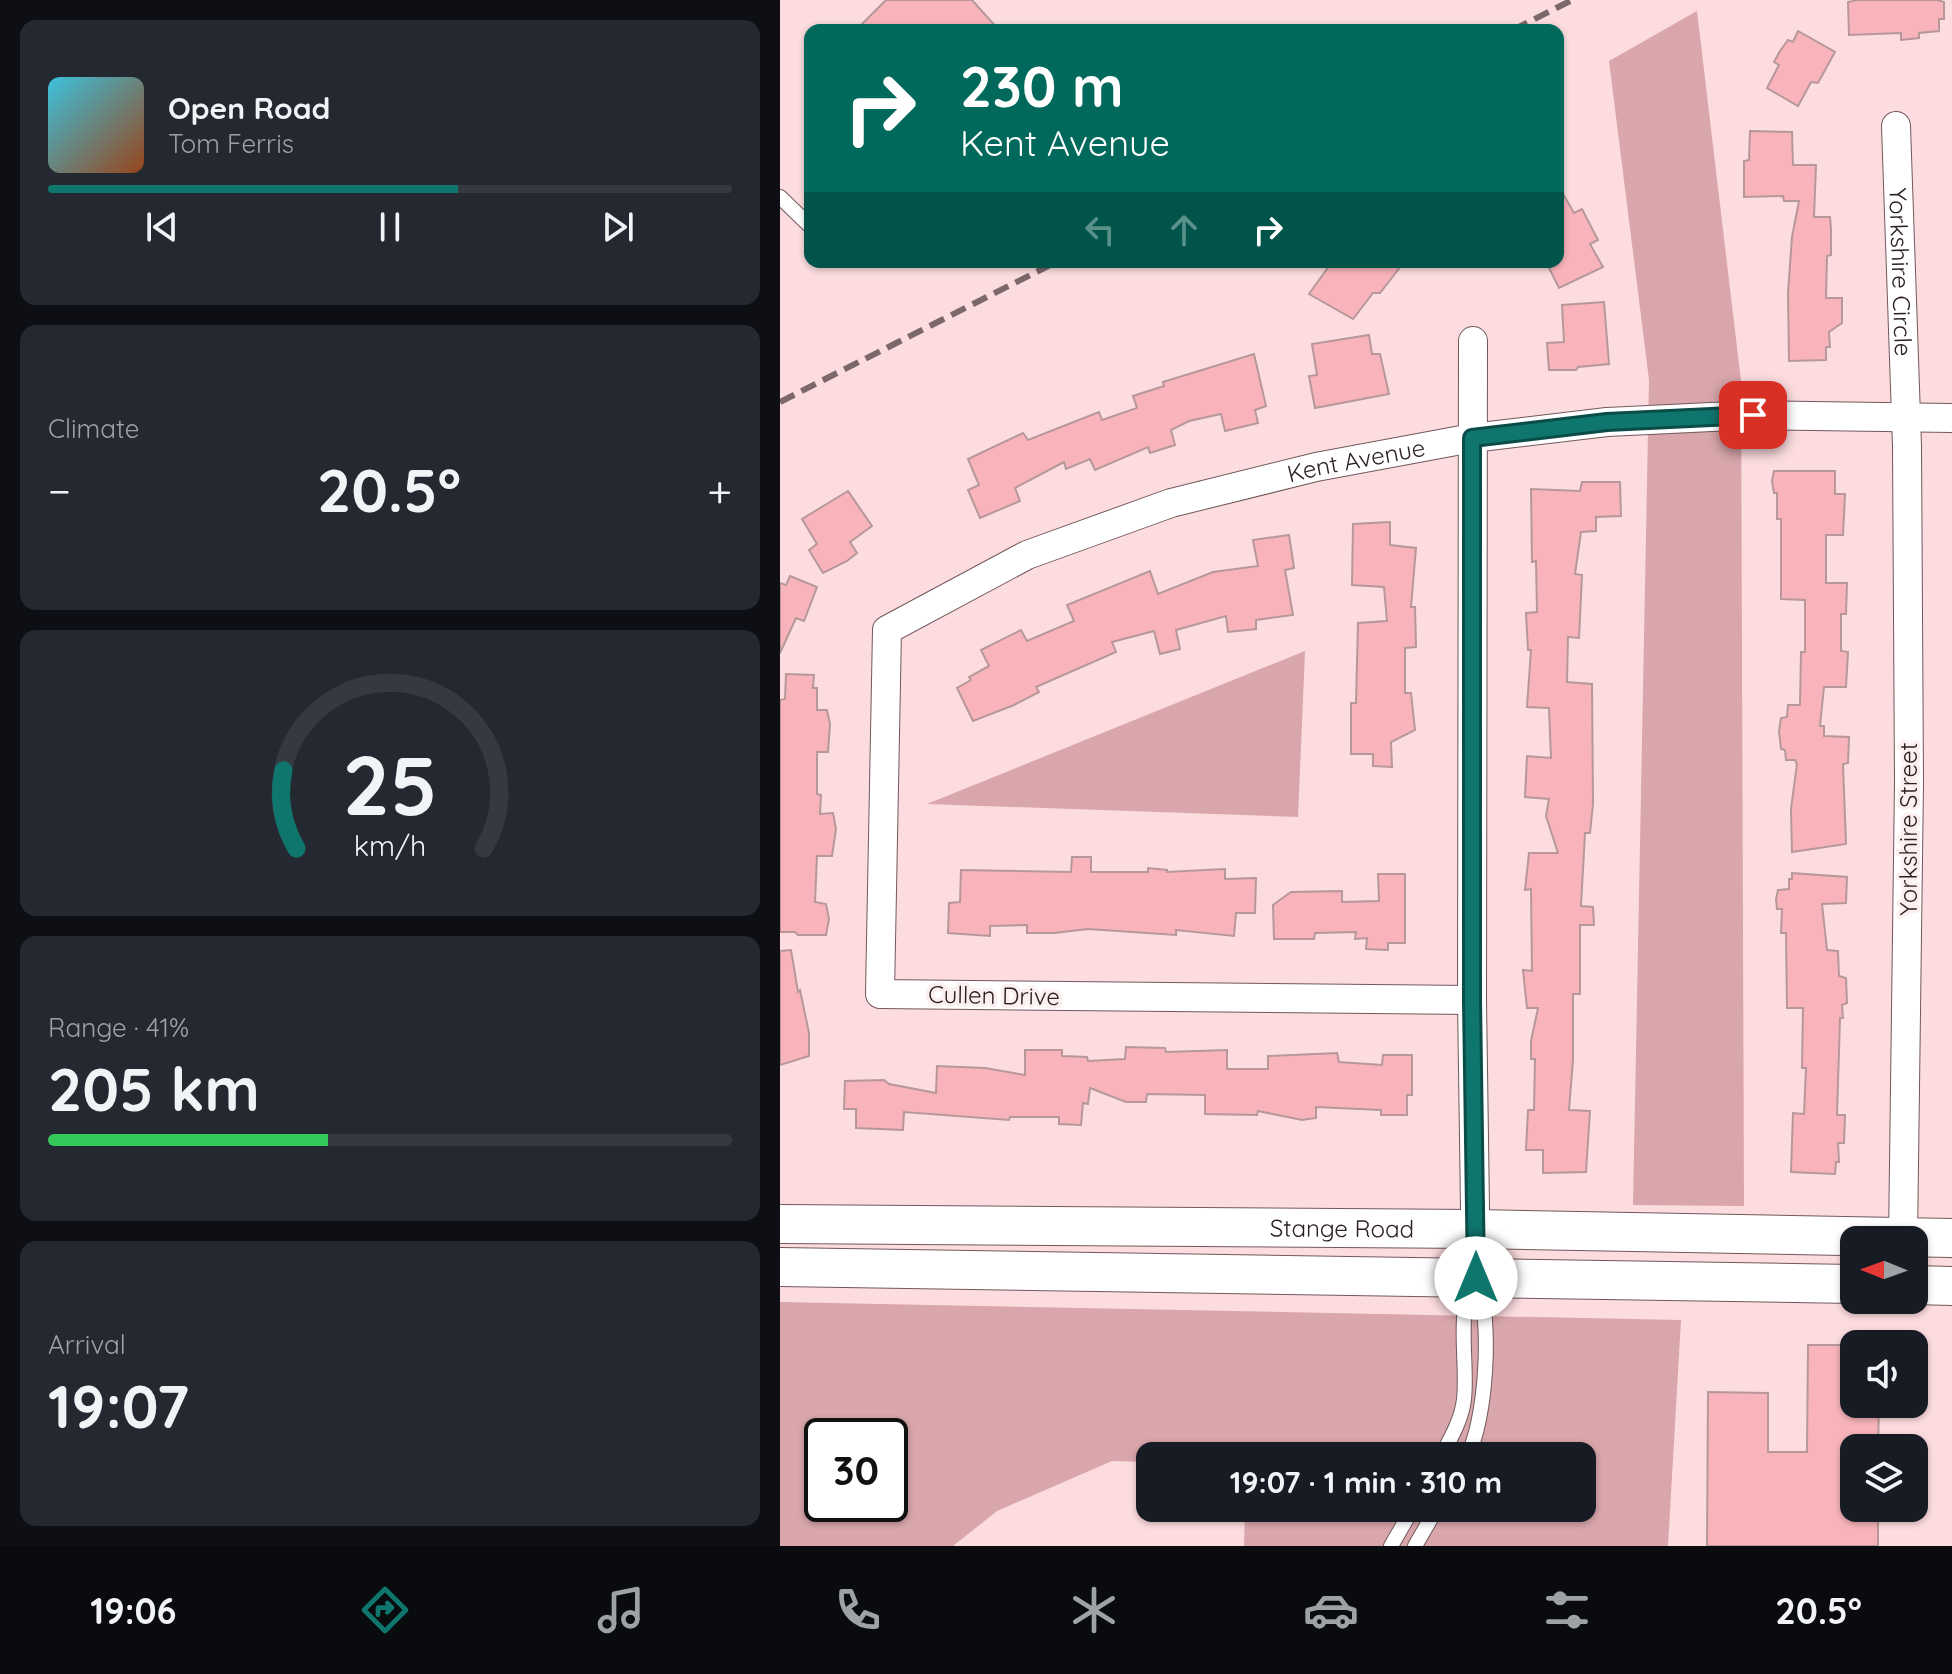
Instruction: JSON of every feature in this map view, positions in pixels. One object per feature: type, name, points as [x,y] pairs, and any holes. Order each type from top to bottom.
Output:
[{"type":"main road","name":"Stange Road","points":[[780,1224],[1476,1229],[1840,1238]]},
{"type":"main road","name":"Stange Road","points":[[1928,1238],[1952,1238]]},
{"type":"main road","name":"Stange Road","points":[[780,1267],[1840,1284]]},
{"type":"main road","points":[[1928,1285],[1952,1286]]},
{"type":"street","name":"Yorkshire Circle","points":[[1896,126],[1907,418]]},
{"type":"street","points":[[1473,341],[1472,1000],[1476,1278]]},
{"type":"street","name":"Kent Avenue","points":[[887,630],[1027,555],[1171,503],[1316,467],[1472,438],[1607,422],[1753,415],[1952,418]]},
{"type":"street","name":"Yorkshire Street","points":[[1903,1226],[1909,782],[1907,418]]},
{"type":"street","name":"Cullen Drive","points":[[887,630],[880,994],[1472,1000]]},
{"type":"lane","points":[[780,197],[804,220]]},
{"type":"lane","points":[[1449,1442],[1464,1400],[1466,1304],[1476,1278]]},
{"type":"lane","points":[[1472,1442],[1483,1411],[1485,1305],[1476,1278]]},
{"type":"lane","points":[[1391,1546],[1405,1522]]},
{"type":"lane","points":[[1415,1546],[1429,1522]]},
{"type":"shaded area","points":[[1697,11],[1741,381],[1744,1206],[1633,1205],[1649,380],[1609,61]]},
{"type":"shaded area","points":[[1305,651],[1298,817],[927,804]]},
{"type":"shaded area","points":[[780,1302],[1681,1320],[1668,1546],[1244,1546],[1245,1522],[1596,1522],[1596,1442],[1136,1442],[1136,1462],[1112,1461],[997,1511],[953,1546],[780,1546]]},
{"type":"building","points":[[886,0],[972,0],[994,24],[862,24]]},
{"type":"building","points":[[1937,0],[1944,2],[1944,19],[1939,19],[1939,31],[1919,33],[1919,38],[1901,40],[1901,33],[1849,35],[1848,2]]},
{"type":"building","points":[[1798,31],[1835,52],[1818,83],[1811,82],[1798,106],[1767,88],[1779,65],[1774,62],[1788,40],[1793,42]]},
{"type":"building","points":[[1750,131],[1792,132],[1793,165],[1816,165],[1814,217],[1830,217],[1831,229],[1826,298],[1842,298],[1842,323],[1829,332],[1830,347],[1826,347],[1826,360],[1789,361],[1788,293],[1792,237],[1799,201],[1784,201],[1783,196],[1744,197],[1744,161],[1749,160]]},
{"type":"building","points":[[1564,196],[1574,213],[1582,209],[1598,240],[1590,244],[1603,267],[1559,288],[1549,268],[1564,268]]},
{"type":"building","points":[[1328,268],[1399,268],[1380,293],[1373,293],[1353,319],[1309,294]]},
{"type":"building","points":[[1604,302],[1609,364],[1578,367],[1576,370],[1549,370],[1547,343],[1564,342],[1562,305]]},
{"type":"building","points":[[1369,335],[1372,354],[1380,354],[1389,394],[1315,408],[1309,376],[1317,375],[1312,344]]},
{"type":"building","points":[[1254,354],[1266,406],[1255,410],[1258,423],[1225,431],[1221,414],[1189,421],[1171,430],[1175,445],[1150,453],[1148,447],[1095,470],[1090,459],[1066,469],[1064,462],[1015,488],[1020,501],[980,518],[968,490],[979,485],[968,459],[1023,433],[1028,440],[1099,412],[1102,420],[1137,408],[1133,396],[1164,386],[1163,382]]},
{"type":"building","points":[[1774,471],[1835,471],[1835,494],[1845,494],[1843,535],[1826,535],[1826,583],[1847,583],[1846,614],[1841,614],[1841,651],[1848,652],[1846,687],[1824,687],[1820,726],[1824,726],[1824,736],[1849,737],[1848,763],[1843,764],[1846,844],[1792,852],[1791,809],[1797,764],[1795,760],[1786,760],[1779,731],[1781,718],[1787,717],[1788,705],[1800,705],[1801,652],[1805,652],[1805,600],[1781,599],[1781,519],[1777,519],[1777,493],[1774,493],[1772,481]]},
{"type":"building","points":[[1582,482],[1620,482],[1621,516],[1596,517],[1596,531],[1581,532],[1575,574],[1582,575],[1579,638],[1568,637],[1567,682],[1592,684],[1593,804],[1590,833],[1585,833],[1581,906],[1593,907],[1594,925],[1580,925],[1580,994],[1573,994],[1569,1110],[1590,1111],[1586,1172],[1543,1173],[1543,1150],[1526,1150],[1528,1110],[1534,1110],[1535,1059],[1531,1059],[1531,1041],[1538,1008],[1527,1008],[1523,970],[1532,971],[1531,889],[1525,890],[1529,853],[1558,853],[1546,816],[1549,799],[1525,797],[1527,756],[1551,758],[1549,708],[1527,707],[1531,650],[1528,650],[1526,613],[1537,612],[1536,561],[1532,562],[1531,489],[1580,491]]},
{"type":"building","points":[[848,491],[872,526],[850,542],[857,553],[823,573],[809,550],[817,544],[802,519]]},
{"type":"building","points":[[1390,522],[1390,545],[1416,548],[1411,607],[1415,607],[1416,647],[1405,648],[1405,693],[1411,693],[1415,730],[1391,742],[1392,767],[1373,766],[1373,754],[1351,754],[1351,703],[1356,703],[1358,623],[1387,621],[1384,587],[1352,585],[1353,524]]},
{"type":"building","points":[[1289,535],[1294,568],[1285,570],[1293,615],[1256,620],[1256,629],[1228,632],[1226,616],[1176,630],[1180,649],[1160,654],[1154,631],[1112,642],[1116,652],[1036,687],[1039,692],[1014,705],[973,721],[957,688],[989,666],[981,650],[1021,630],[1027,641],[1074,621],[1067,605],[1150,571],[1158,594],[1213,572],[1258,566],[1253,540]]},
{"type":"building","points":[[790,576],[817,587],[804,621],[796,618],[780,653],[780,583],[786,585]]},
{"type":"building","points":[[786,674],[814,675],[817,710],[827,710],[830,724],[828,752],[817,752],[820,814],[833,813],[836,829],[832,856],[817,856],[815,902],[826,904],[829,919],[826,935],[780,932],[780,700],[785,699]]},
{"type":"building","points":[[1072,857],[1091,857],[1091,872],[1148,872],[1148,868],[1167,872],[1225,869],[1225,879],[1256,878],[1255,913],[1236,913],[1234,936],[1176,930],[1176,935],[1088,929],[1027,933],[1027,925],[990,926],[990,936],[948,933],[949,903],[960,902],[961,870],[1071,872]]},
{"type":"building","points":[[1792,873],[1847,877],[1846,903],[1822,904],[1827,950],[1838,951],[1839,976],[1846,978],[1847,1003],[1842,1005],[1843,1018],[1840,1018],[1837,1115],[1845,1115],[1844,1143],[1838,1143],[1839,1162],[1836,1162],[1835,1174],[1791,1172],[1793,1113],[1804,1114],[1806,1068],[1802,1068],[1803,1008],[1787,1008],[1786,933],[1781,933],[1782,909],[1777,909],[1776,899],[1778,890],[1789,889]]},
{"type":"building","points":[[1378,874],[1405,874],[1405,943],[1388,943],[1388,950],[1366,949],[1367,938],[1355,939],[1356,932],[1315,933],[1314,939],[1274,939],[1273,905],[1291,892],[1342,891],[1342,902],[1379,901]]},
{"type":"building","points":[[791,950],[809,1033],[809,1056],[780,1065],[780,951]]},
{"type":"building","points":[[1126,1047],[1165,1048],[1166,1052],[1227,1050],[1227,1069],[1268,1069],[1268,1056],[1337,1053],[1339,1062],[1382,1065],[1383,1055],[1412,1055],[1412,1095],[1407,1095],[1407,1115],[1381,1115],[1381,1110],[1316,1107],[1316,1118],[1302,1120],[1258,1111],[1257,1115],[1205,1114],[1205,1095],[1147,1094],[1146,1102],[1126,1102],[1090,1088],[1088,1104],[1083,1103],[1081,1125],[1059,1124],[1059,1117],[1010,1117],[1009,1120],[904,1112],[903,1130],[856,1128],[856,1109],[844,1109],[845,1081],[884,1080],[889,1084],[936,1093],[937,1066],[985,1068],[1025,1075],[1025,1050],[1062,1050],[1062,1056],[1087,1057],[1088,1061],[1125,1059]]},
{"type":"building","points":[[1808,1345],[1840,1345],[1840,1418],[1879,1418],[1878,1434],[1840,1434],[1840,1522],[1878,1522],[1878,1546],[1707,1546],[1708,1392],[1768,1393],[1768,1452],[1807,1452]]},
{"type":"railway","points":[[1525,24],[1572,0]]},
{"type":"railway","points":[[780,402],[1044,268]]},
{"type":"route","points":[[1476,1278],[1472,1000],[1472,438],[1607,422],[1753,415]]}]
